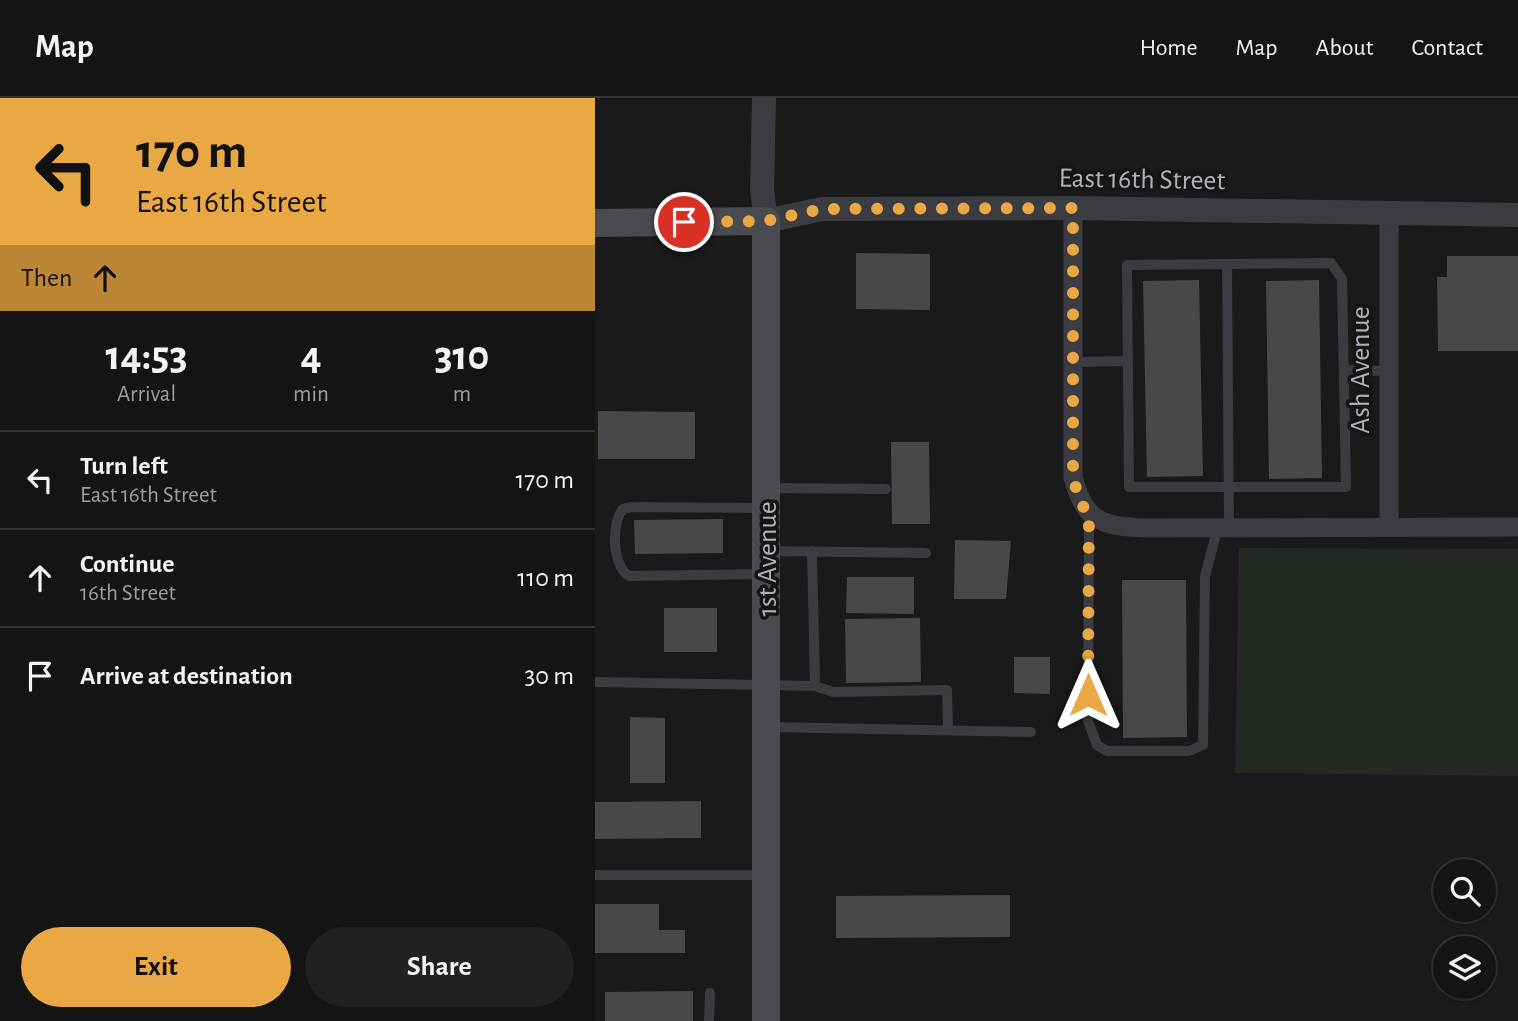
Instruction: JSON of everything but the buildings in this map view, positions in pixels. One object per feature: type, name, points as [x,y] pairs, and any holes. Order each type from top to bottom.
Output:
[{"type":"main road","points":[[595,223],[766,221]]},
{"type":"main road","name":"1st Avenue","points":[[766,221],[766,1021]]},
{"type":"street","name":"1st Avenue","points":[[764,98],[762,190],[766,221]]},
{"type":"street","name":"East 16th Street","points":[[766,221],[822,209],[1073,208],[1518,215]]},
{"type":"street","points":[[1073,208],[1073,477],[1080,503],[1089,513],[1119,527],[1518,527]]},
{"type":"street","name":"Ash Avenue","points":[[1389,214],[1389,526]]},
{"type":"lane","points":[[1331,263],[1342,279],[1346,487],[1129,487],[1127,265],[1227,264],[1331,263]]},
{"type":"lane","points":[[1089,513],[1088,721],[1097,745],[1107,751],[1189,751],[1203,745],[1205,576],[1224,526],[1229,487],[1227,264]]},
{"type":"lane","points":[[1074,362],[1128,360]]},
{"type":"lane","points":[[1344,370],[1389,371]]},
{"type":"lane","points":[[886,489],[623,509],[615,521],[618,559],[624,573],[629,576],[767,563],[811,551],[926,553]]},
{"type":"lane","points":[[811,551],[815,686]]},
{"type":"lane","points":[[595,682],[815,686],[833,692],[947,690],[948,730]]},
{"type":"lane","points":[[768,727],[1031,732]]},
{"type":"lane","points":[[595,875],[767,875]]},
{"type":"lane","points":[[709,993],[709,1021]]},
{"type":"shaded area","points":[[1239,548],[1518,549],[1518,776],[1235,773]]},
{"type":"route","points":[[684,222],[766,221],[822,209],[1073,208],[1073,477],[1080,503],[1089,513],[1088,695]]}]
